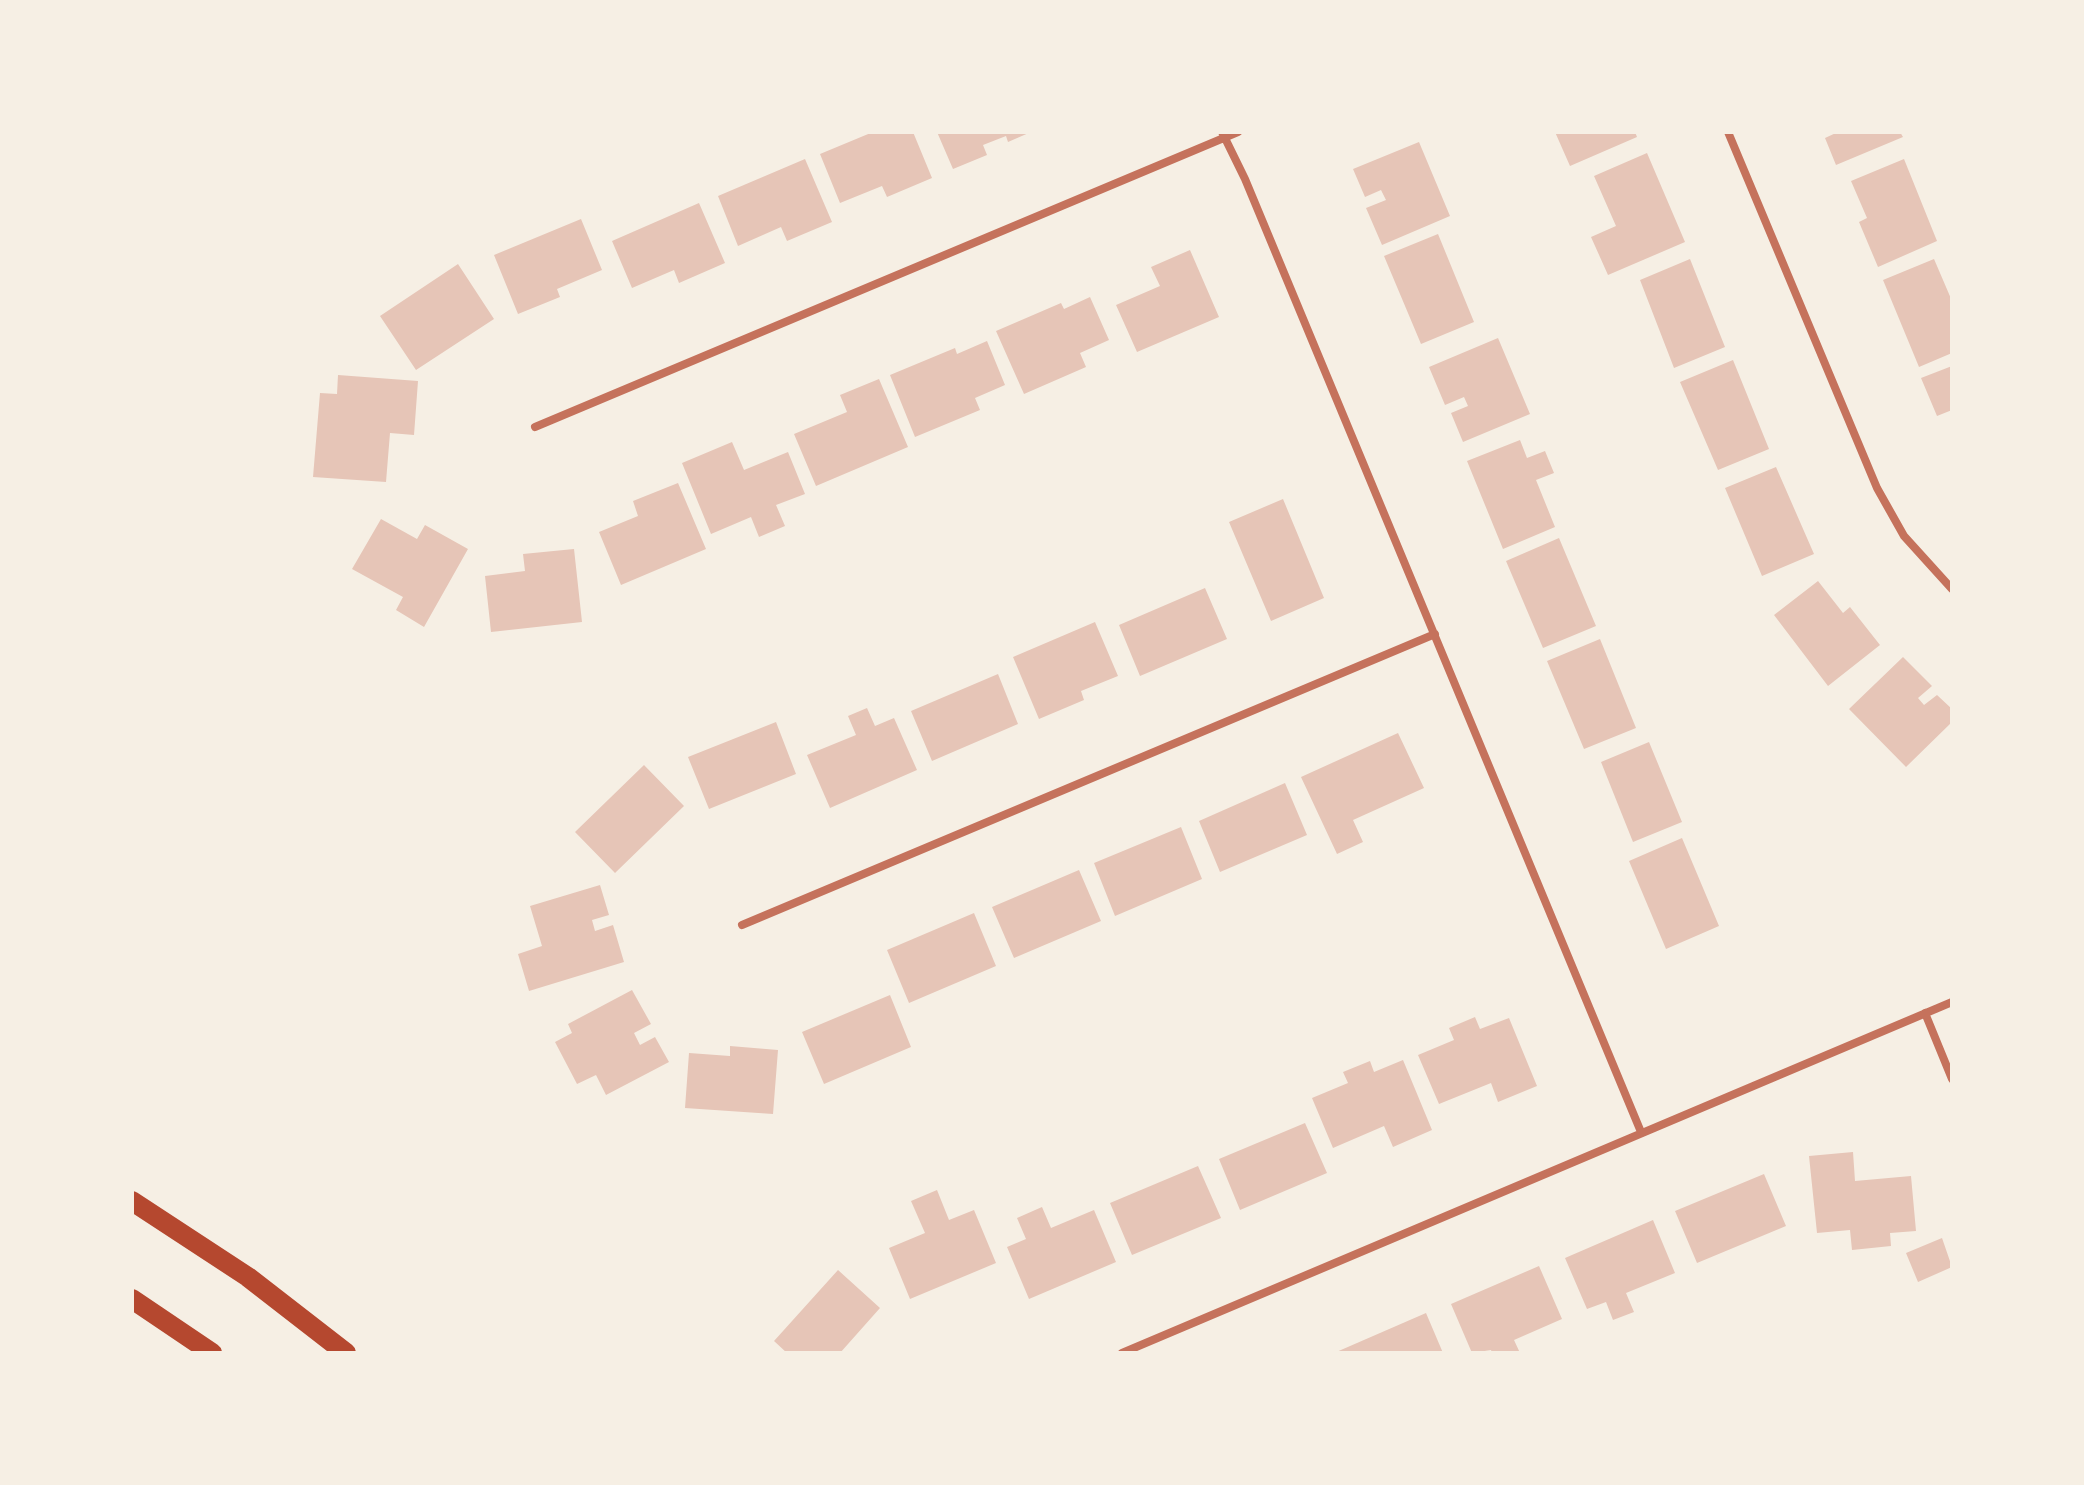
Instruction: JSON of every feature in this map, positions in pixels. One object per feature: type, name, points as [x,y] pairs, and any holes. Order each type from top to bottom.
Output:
[{"type":"main road","points":[[132,1201],[248,1277],[346,1353]]},
{"type":"main road","points":[[132,1299],[212,1353]]},
{"type":"street","points":[[535,427],[1223,135],[1238,132]]},
{"type":"street","points":[[1728,132],[1877,488],[1904,536],[1952,589]]},
{"type":"street","points":[[1223,135],[1435,634],[1641,1132]]},
{"type":"street","points":[[742,925],[1435,634]]},
{"type":"street","points":[[1122,1353],[1952,1002]]},
{"type":"street","points":[[1925,1013],[1952,1079]]},
{"type":"building","points":[[873,132],[913,132],[932,178],[887,197],[882,186],[840,203],[820,154]]},
{"type":"building","points":[[937,132],[1031,132],[1008,142],[1006,136],[983,145],[987,155],[953,169]]},
{"type":"building","points":[[1555,132],[1635,132],[1637,137],[1570,166]]},
{"type":"building","points":[[1838,132],[1900,132],[1903,137],[1836,165],[1825,138]]},
{"type":"building","points":[[1419,142],[1450,216],[1382,245],[1366,208],[1386,200],[1381,190],[1365,197],[1353,169]]},
{"type":"building","points":[[1647,153],[1685,242],[1608,275],[1591,237],[1616,226],[1594,176]]},
{"type":"building","points":[[805,159],[832,222],[787,241],[781,227],[738,246],[718,196]]},
{"type":"building","points":[[1904,159],[1937,241],[1878,267],[1859,222],[1867,218],[1851,181]]},
{"type":"building","points":[[699,203],[725,263],[679,283],[674,270],[632,288],[612,241]]},
{"type":"building","points":[[581,219],[602,270],[557,289],[560,297],[518,314],[494,255]]},
{"type":"building","points":[[1438,234],[1474,322],[1421,344],[1384,256]]},
{"type":"building","points":[[1190,250],[1219,317],[1137,352],[1116,305],[1160,286],[1151,267]]},
{"type":"building","points":[[1690,259],[1725,347],[1674,368],[1640,280]]},
{"type":"building","points":[[1934,259],[1952,301],[1952,353],[1919,367],[1883,280]]},
{"type":"building","points":[[458,264],[494,319],[416,370],[380,316]]},
{"type":"building","points":[[1090,297],[1109,340],[1080,353],[1086,367],[1024,394],[996,331],[1061,303],[1064,309]]},
{"type":"building","points":[[1498,338],[1530,414],[1463,442],[1451,413],[1468,406],[1464,397],[1445,405],[1429,367]]},
{"type":"building","points":[[987,341],[1005,385],[975,398],[980,410],[915,437],[890,375],[955,348],[957,354]]},
{"type":"building","points":[[1733,360],[1769,449],[1718,470],[1680,382]]},
{"type":"building","points":[[1952,366],[1952,410],[1937,416],[1921,378]]},
{"type":"building","points":[[338,375],[418,381],[414,435],[390,433],[386,482],[313,477],[320,393],[337,394]]},
{"type":"building","points":[[879,379],[908,447],[816,486],[794,434],[847,412],[840,395]]},
{"type":"building","points":[[1520,440],[1527,458],[1545,451],[1554,473],[1536,480],[1555,527],[1503,549],[1467,461]]},
{"type":"building","points":[[732,442],[744,470],[788,452],[805,494],[776,505],[785,526],[759,537],[751,517],[711,534],[682,463]]},
{"type":"building","points":[[1776,467],[1814,554],[1762,576],[1725,488]]},
{"type":"building","points":[[678,483],[706,549],[621,585],[599,532],[638,516],[633,501]]},
{"type":"building","points":[[1283,499],[1324,598],[1271,621],[1229,522]]},
{"type":"building","points":[[381,519],[417,539],[425,525],[468,549],[424,627],[396,610],[403,597],[352,569]]},
{"type":"building","points":[[1559,538],[1596,626],[1543,648],[1506,561]]},
{"type":"building","points":[[574,549],[582,622],[491,632],[485,576],[525,571],[523,554]]},
{"type":"building","points":[[1818,581],[1843,613],[1850,607],[1880,645],[1828,686],[1774,615]]},
{"type":"building","points":[[1205,588],[1227,639],[1140,676],[1119,625]]},
{"type":"building","points":[[1095,622],[1118,676],[1081,691],[1084,700],[1039,719],[1013,657]]},
{"type":"building","points":[[1600,639],[1636,728],[1584,749],[1547,661]]},
{"type":"building","points":[[1903,657],[1932,686],[1918,698],[1924,705],[1937,695],[1952,709],[1952,722],[1906,767],[1849,709]]},
{"type":"building","points":[[998,674],[1018,724],[932,761],[911,711]]},
{"type":"building","points":[[867,708],[875,726],[894,718],[917,770],[830,808],[807,755],[856,735],[848,716]]},
{"type":"building","points":[[776,722],[796,774],[709,809],[688,757]]},
{"type":"building","points":[[1398,733],[1424,788],[1353,820],[1363,842],[1337,854],[1301,777]]},
{"type":"building","points":[[1649,742],[1682,822],[1633,842],[1601,762]]},
{"type":"building","points":[[644,765],[684,806],[615,873],[575,832]]},
{"type":"building","points":[[1285,783],[1307,835],[1220,872],[1199,821]]},
{"type":"building","points":[[1181,827],[1202,879],[1115,916],[1094,863]]},
{"type":"building","points":[[1682,838],[1719,926],[1666,949],[1629,861]]},
{"type":"building","points":[[1079,870],[1101,921],[1014,958],[992,907]]},
{"type":"building","points":[[600,885],[609,915],[592,920],[595,931],[613,925],[624,962],[529,991],[518,954],[542,946],[530,906]]},
{"type":"building","points":[[974,913],[996,966],[909,1003],[887,950]]},
{"type":"building","points":[[632,990],[651,1024],[634,1033],[640,1045],[655,1037],[669,1062],[606,1095],[596,1075],[577,1084],[555,1042],[572,1033],[568,1024]]},
{"type":"building","points":[[890,995],[911,1047],[824,1084],[802,1032]]},
{"type":"building","points":[[1475,1017],[1480,1029],[1509,1018],[1537,1086],[1498,1102],[1491,1083],[1439,1104],[1418,1055],[1454,1040],[1449,1028]]},
{"type":"building","points":[[730,1046],[778,1050],[773,1114],[685,1108],[689,1053],[730,1056]]},
{"type":"building","points":[[1403,1060],[1432,1130],[1393,1147],[1384,1126],[1333,1148],[1312,1098],[1348,1083],[1343,1072],[1370,1061],[1374,1072]]},
{"type":"building","points":[[1305,1123],[1327,1173],[1240,1210],[1219,1159]]},
{"type":"building","points":[[1853,1152],[1855,1181],[1911,1176],[1916,1231],[1890,1233],[1891,1246],[1852,1250],[1850,1230],[1817,1233],[1809,1156]]},
{"type":"building","points":[[1198,1166],[1221,1218],[1132,1255],[1110,1203]]},
{"type":"building","points":[[1764,1174],[1786,1226],[1697,1263],[1675,1211]]},
{"type":"building","points":[[937,1190],[949,1220],[974,1210],[996,1263],[910,1299],[889,1248],[925,1233],[911,1201]]},
{"type":"building","points":[[1042,1207],[1051,1228],[1094,1210],[1116,1262],[1029,1299],[1007,1247],[1026,1239],[1017,1218]]},
{"type":"building","points":[[1653,1220],[1675,1273],[1626,1293],[1634,1312],[1613,1320],[1606,1302],[1587,1309],[1565,1258]]},
{"type":"building","points":[[1942,1238],[1952,1267],[1918,1282],[1906,1253]]},
{"type":"building","points":[[1539,1266],[1562,1319],[1514,1340],[1520,1353],[1492,1353],[1491,1350],[1472,1353],[1451,1304]]},
{"type":"building","points":[[838,1270],[880,1308],[840,1353],[787,1353],[774,1341]]},
{"type":"building","points":[[1426,1313],[1443,1353],[1334,1353]]}]
